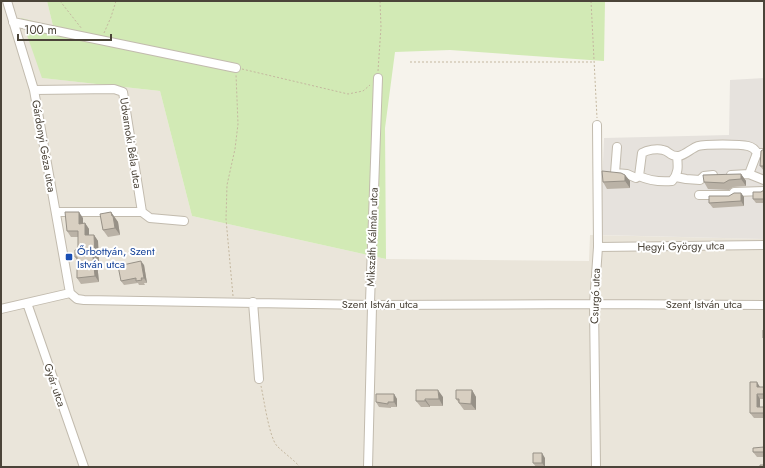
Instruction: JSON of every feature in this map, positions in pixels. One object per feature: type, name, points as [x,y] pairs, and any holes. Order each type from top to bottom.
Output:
[{"type":"street","name":"Gárdonyi Géza utca","points":[[7,1],[34,90],[70,293]]},
{"type":"street","points":[[13,22],[236,68]]},
{"type":"street","name":"Mikszáth Kálmán utca","points":[[368,467],[372,315],[370,294],[378,78]]},
{"type":"street","name":"Udvarnoki Béla utca","points":[[34,90],[114,88],[123,92],[142,212]]},
{"type":"street","name":"Csurgó utca","points":[[596,467],[594,304],[598,247],[597,125]]},
{"type":"street","points":[[639,176],[642,153],[646,150],[663,150],[672,156],[681,156],[699,145],[749,146],[755,149],[761,153],[749,174]]},
{"type":"street","points":[[616,148],[615,173],[627,174],[636,178],[639,176],[649,180],[663,182],[672,181],[676,177],[678,170],[677,156]]},
{"type":"street","points":[[676,177],[700,180],[704,176],[749,174],[764,180]]},
{"type":"street","points":[[699,195],[732,195],[734,192],[764,191]]},
{"type":"street","points":[[56,212],[142,212],[150,218],[184,221]]},
{"type":"street","name":"Hegyi György utca","points":[[598,247],[764,245]]},
{"type":"street","points":[[1,309],[70,293]]},
{"type":"street","name":"Szent István utca","points":[[70,293],[77,298],[84,300],[371,305],[764,305]]},
{"type":"street","points":[[254,302],[259,379]]},
{"type":"street","name":"Gyár utca","points":[[27,303],[84,467]]},
{"type":"path","points":[[60,1],[90,38]]},
{"type":"path","points":[[101,41],[116,1]]},
{"type":"path","points":[[233,302],[226,219],[227,185],[235,149],[238,124],[236,68],[348,94],[363,90],[378,78],[381,27],[380,1]]},
{"type":"path","points":[[591,1],[597,125]]},
{"type":"path","points":[[410,62],[594,62]]},
{"type":"path","points":[[259,379],[272,436],[276,446],[291,457],[300,467]]},
{"type":"shaded area","points":[[1,1],[47,1],[53,26],[22,19],[43,78],[160,91],[192,216],[386,259],[589,261],[590,235],[764,239],[764,467],[1,467]]},
{"type":"shaded area","points":[[764,78],[764,239],[600,235],[604,138],[729,135],[730,80]]},
{"type":"green space","points":[[47,1],[605,1],[604,61],[450,50],[395,52],[385,128],[386,259],[192,216],[160,91],[42,78],[21,18],[53,26]]},
{"type":"building","points":[[764,149],[764,166],[760,166],[761,151]]},
{"type":"building","points":[[602,171],[621,173],[625,175],[625,181],[603,182]]},
{"type":"building","points":[[741,174],[741,179],[729,180],[724,183],[704,182],[703,175]]},
{"type":"building","points":[[764,190],[764,199],[753,199],[753,192],[761,192]]},
{"type":"building","points":[[734,193],[741,193],[741,201],[709,203],[709,196],[729,196]]},
{"type":"building","points":[[65,212],[79,212],[79,224],[85,223],[85,235],[94,235],[95,257],[93,257],[95,276],[77,278],[77,257],[75,257],[75,250],[78,250],[78,231],[67,231]]},
{"type":"building","points":[[111,212],[115,228],[103,230],[100,214]]},
{"type":"building","points":[[141,261],[144,278],[141,278],[142,280],[136,281],[136,278],[121,281],[118,266]]},
{"type":"building","points":[[750,382],[757,382],[757,387],[764,387],[764,394],[757,394],[757,407],[764,407],[764,413],[750,413]]},
{"type":"building","points":[[416,390],[438,390],[439,399],[425,399],[425,401],[416,401]]},
{"type":"building","points":[[456,390],[472,390],[471,404],[459,403],[459,399],[456,399]]},
{"type":"building","points":[[376,394],[394,394],[394,402],[388,402],[388,404],[376,402]]},
{"type":"building","points":[[764,447],[764,452],[753,452],[753,448]]},
{"type":"building","points":[[533,453],[542,453],[542,463],[533,463]]},
{"type":"place","name":"Őrbottyán, Szent István utca","points":[[69,257]]}]
